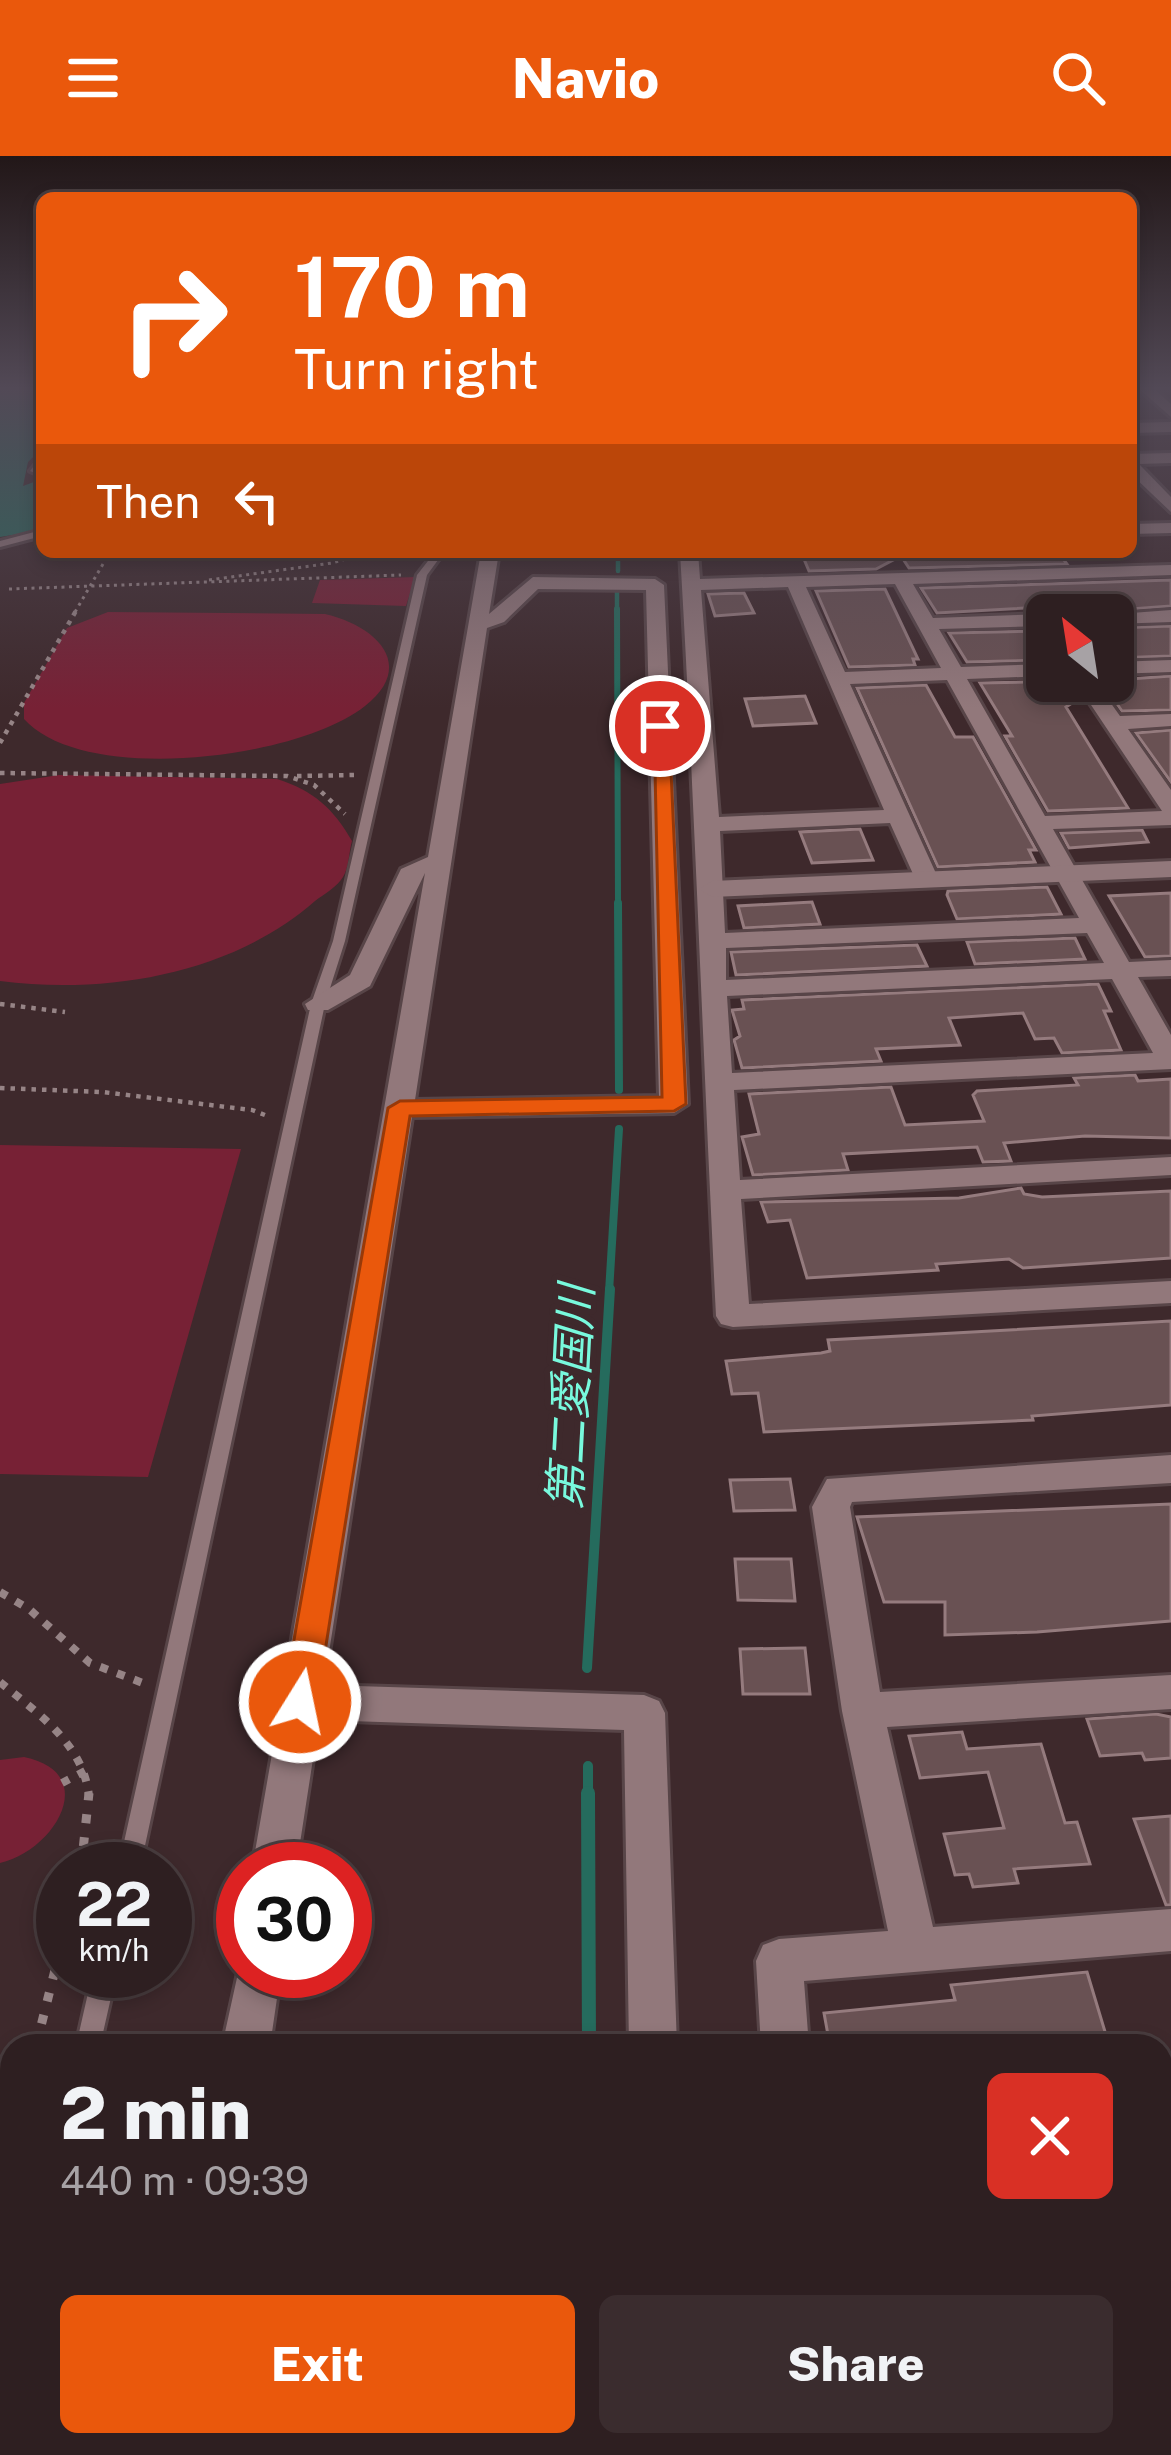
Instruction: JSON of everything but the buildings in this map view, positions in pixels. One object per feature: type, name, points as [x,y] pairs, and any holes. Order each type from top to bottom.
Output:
[{"type":"street","points":[[1137,530],[1171,528]]},
{"type":"street","points":[[278,1842],[489,558]]},
{"type":"street","points":[[689,558],[712,889],[717,1082],[733,1316],[1171,1292]]},
{"type":"street","points":[[968,558],[981,576]]},
{"type":"street","points":[[689,586],[1171,570]]},
{"type":"street","points":[[717,1082],[1171,1060],[901,579]]},
{"type":"street","points":[[795,582],[927,880]]},
{"type":"street","points":[[400,1108],[674,1104],[655,585],[533,583],[496,618],[479,624]]},
{"type":"street","points":[[1134,617],[1171,616]]},
{"type":"street","points":[[927,624],[1026,621]]},
{"type":"street","points":[[1134,667],[1171,666]]},
{"type":"street","points":[[835,678],[1026,671]]},
{"type":"street","points":[[1100,702],[1162,781],[1171,807]]},
{"type":"street","points":[[1114,723],[1171,720]]},
{"type":"street","points":[[707,825],[896,816]]},
{"type":"street","points":[[1038,823],[1171,818]]},
{"type":"street","points":[[318,1004],[361,980],[413,869],[440,861]]},
{"type":"street","points":[[712,889],[1171,869]]},
{"type":"street","points":[[712,941],[1095,925]]},
{"type":"street","points":[[713,989],[1171,968]]},
{"type":"street","points":[[727,1190],[1171,1166]]},
{"type":"street","points":[[915,1949],[863,1711],[831,1507],[840,1489],[1171,1469]]},
{"type":"street","points":[[863,1711],[1171,1692]]},
{"type":"street","points":[[300,1702],[644,1712],[652,2034]]},
{"type":"street","points":[[784,2034],[778,1961],[1171,1930]]},
{"type":"street","points":[[248,2034],[253,1998]]},
{"type":"lane","points":[[0,544],[36,535]]},
{"type":"lane","points":[[135,1842],[318,1004],[339,941],[422,574],[435,558]]},
{"type":"lane","points":[[91,2034],[100,1998]]},
{"type":"path","points":[[0,742],[107,558]]},
{"type":"path","points":[[200,584],[254,569],[351,558]]},
{"type":"path","points":[[9,590],[422,574]]},
{"type":"path","points":[[2,770],[375,775]]},
{"type":"path","points":[[287,776],[314,785],[363,835]]},
{"type":"path","points":[[1,1003],[65,1012]]},
{"type":"path","points":[[0,1088],[102,1092],[252,1110],[293,1125]]},
{"type":"path","points":[[0,1592],[29,1609],[90,1663],[168,1693]]},
{"type":"path","points":[[0,1682],[64,1735],[87,1771],[90,1801],[84,1842]]},
{"type":"path","points":[[62,1784],[87,1771]]},
{"type":"path","points":[[39,2034],[48,1998]]},
{"type":"shaded area","points":[[0,493],[36,493],[36,527],[0,537]]},
{"type":"shaded area","points":[[415,577],[406,606],[312,603],[320,580]]},
{"type":"shaded area","points":[[108,612],[325,614],[373,637],[389,661],[388,675],[365,706],[334,725],[292,740],[192,758],[93,753],[53,740],[24,719],[24,703],[67,628]]},
{"type":"shaded area","points":[[59,775],[277,779],[312,795],[337,819],[352,841],[347,869],[334,887],[282,926],[207,962],[166,974],[83,985],[0,981],[0,784]]},
{"type":"shaded area","points":[[0,1145],[241,1149],[148,1477],[0,1474]]},
{"type":"shaded area","points":[[24,1757],[48,1766],[61,1779],[65,1794],[62,1811],[40,1842],[0,1863],[0,1760]]},
{"type":"waterway","name":"第二愛国川","points":[[618,558],[618,571]]},
{"type":"waterway","name":"第二愛国川","points":[[617,590],[617,609]]},
{"type":"waterway","name":"第二愛国川","points":[[617,609],[618,906]]},
{"type":"waterway","name":"第二愛国川","points":[[618,903],[619,1090]]},
{"type":"waterway","name":"第二愛国川","points":[[609,1292],[619,1129]]},
{"type":"waterway","name":"第二愛国川","points":[[587,1668],[610,1289]]},
{"type":"waterway","name":"第二愛国川","points":[[588,1766],[588,1793]]},
{"type":"waterway","name":"第二愛国川","points":[[588,1793],[589,2034]]},
{"type":"route","points":[[300,1702],[400,1108],[674,1104],[660,726]]}]
